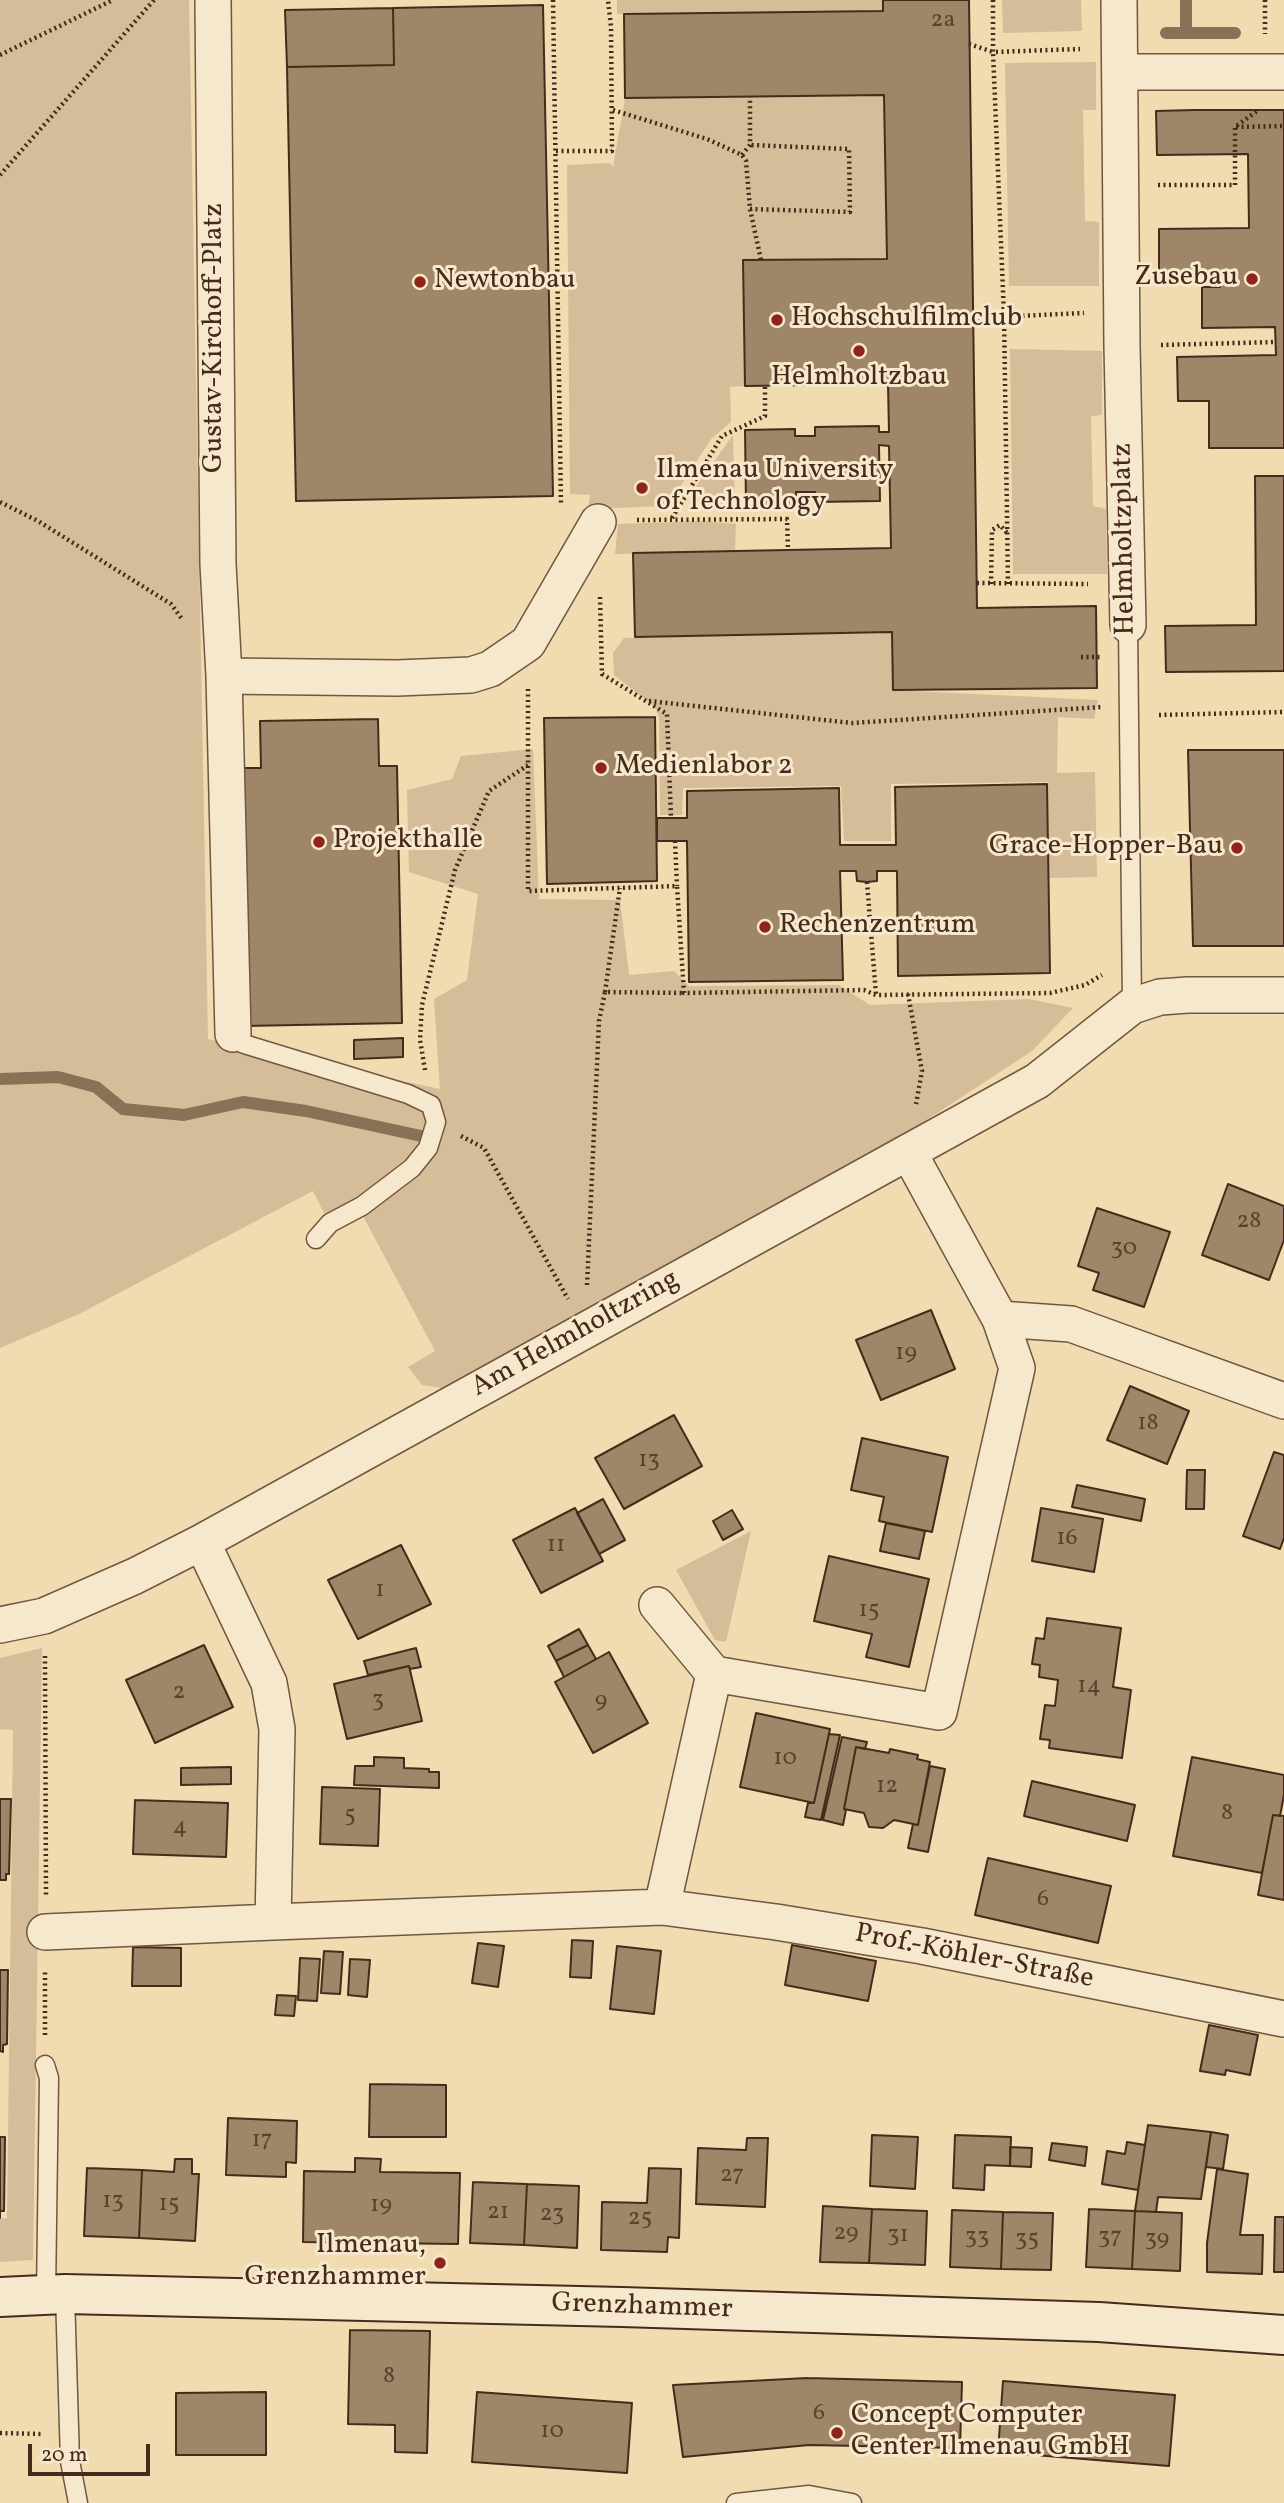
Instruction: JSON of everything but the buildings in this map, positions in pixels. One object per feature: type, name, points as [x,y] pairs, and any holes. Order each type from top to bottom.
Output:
[{"type":"main road","name":"Grenzhammer","points":[[0,2297],[55,2294],[649,2307],[1100,2322],[1284,2335]]},
{"type":"street","name":"Gustav-Kirchoff-Platz","points":[[213,0],[218,564],[224,676],[233,1034]]},
{"type":"street","name":"Helmholtzplatz","points":[[1115,635],[1127,582],[1119,0]]},
{"type":"street","points":[[1120,72],[1284,72]]},
{"type":"street","points":[[224,676],[397,678],[471,675],[490,669],[527,643],[598,522]]},
{"type":"street","points":[[1132,1006],[1160,997],[1284,995]]},
{"type":"street","name":"Am Helmholtzring","points":[[0,1625],[44,1616],[135,1576],[202,1542],[1037,1081],[1132,1006]]},
{"type":"street","points":[[657,1605],[713,1674],[939,1712],[1017,1367],[1000,1319],[909,1153]]},
{"type":"street","points":[[1000,1319],[1071,1324],[1284,1401]]},
{"type":"street","points":[[202,1542],[269,1683],[277,1729],[273,1922]]},
{"type":"street","points":[[662,1907],[713,1674]]},
{"type":"street","name":"Prof.-Köhler-Straße","points":[[45,1932],[662,1907],[776,1922],[922,1947],[1284,2019]]},
{"type":"lane","name":"Helmholtzplatz","points":[[1115,635],[1129,716],[1132,1006]]},
{"type":"lane","points":[[233,1034],[244,1044],[408,1094],[433,1114],[428,1148],[412,1168],[362,1206],[330,1223],[316,1239]]},
{"type":"lane","points":[[45,2065],[49,2078],[55,2294],[70,2461],[78,2503]]},
{"type":"lane","points":[[736,2503],[808,2495],[852,2503]]},
{"type":"path","points":[[0,55],[113,0]]},
{"type":"path","points":[[0,175],[154,0]]},
{"type":"path","points":[[554,0],[562,524],[671,519],[787,519],[788,550]]},
{"type":"path","points":[[556,151],[612,151],[611,15],[608,0]]},
{"type":"path","points":[[969,44],[993,52],[1004,315],[1008,584]]},
{"type":"path","points":[[742,155],[750,145],[750,97]]},
{"type":"path","points":[[1235,127],[1266,105]]},
{"type":"path","points":[[613,110],[707,139],[742,155],[746,161],[750,209],[761,260]]},
{"type":"path","points":[[1235,127],[1284,126]]},
{"type":"path","points":[[1120,184],[1235,185],[1235,127]]},
{"type":"path","points":[[750,145],[849,149],[850,212],[750,209]]},
{"type":"path","points":[[974,318],[1004,315],[1122,329],[1275,342]]},
{"type":"path","points":[[671,519],[722,436],[765,416],[765,385]]},
{"type":"path","points":[[0,502],[38,521],[171,604],[186,625]]},
{"type":"path","points":[[990,584],[992,530],[1000,525],[1007,534]]},
{"type":"path","points":[[977,583],[1127,582]]},
{"type":"path","points":[[600,591],[602,674],[667,714],[671,818]]},
{"type":"path","points":[[1102,670],[1115,635]]},
{"type":"path","points":[[527,643],[528,891],[677,886]]},
{"type":"path","points":[[1081,657],[1097,657]]},
{"type":"path","points":[[1103,695],[1103,717],[1284,712]]},
{"type":"path","points":[[649,701],[852,723],[1103,707]]},
{"type":"path","points":[[528,765],[489,791],[454,870],[422,1006],[420,1040],[433,1114],[484,1148],[585,1329]]},
{"type":"path","points":[[675,841],[684,993]]},
{"type":"path","points":[[867,882],[876,995]]},
{"type":"path","points":[[585,1329],[599,1021],[620,888]]},
{"type":"path","points":[[605,992],[864,990],[876,995],[1051,993],[1085,985],[1107,971]]},
{"type":"path","points":[[908,995],[922,1071],[909,1153]]},
{"type":"path","points":[[44,1616],[47,1743],[45,2065]]},
{"type":"path","points":[[0,2433],[69,2435]]},
{"type":"shaded area","points":[[0,0],[189,0],[208,1039],[440,1089],[434,999],[467,980],[478,894],[409,872],[407,790],[452,779],[461,756],[533,749],[539,899],[620,900],[629,975],[674,971],[689,986],[839,985],[870,1005],[1029,999],[1073,1008],[1032,1051],[919,1125],[443,1388],[422,1385],[408,1367],[435,1351],[363,1216],[333,1231],[313,1191],[79,1314],[0,1348]]},
{"type":"shaded area","points":[[617,0],[883,0],[883,11],[617,14]]},
{"type":"shaded area","points":[[1002,0],[1081,0],[1082,31],[1003,33]]},
{"type":"shaded area","points":[[1096,62],[1096,110],[1083,110],[1085,221],[1099,222],[1099,286],[1009,286],[1005,63]]},
{"type":"shaded area","points":[[884,95],[887,259],[744,261],[745,386],[730,387],[731,422],[711,439],[674,496],[664,506],[588,509],[590,495],[570,494],[567,165],[610,163],[613,167],[625,98]]},
{"type":"shaded area","points":[[1010,349],[1102,351],[1102,415],[1091,416],[1093,506],[1106,509],[1107,574],[1013,574]]},
{"type":"shaded area","points":[[733,435],[735,508],[691,508],[690,495]]},
{"type":"shaded area","points":[[704,521],[736,524],[735,552],[615,554],[618,524]]},
{"type":"shaded area","points":[[892,632],[893,690],[1098,700],[1094,719],[1058,717],[1057,773],[1095,772],[1097,877],[1049,878],[1048,782],[891,784],[891,841],[844,841],[841,786],[683,788],[682,815],[660,815],[659,717],[655,707],[614,675],[613,653],[624,638]]},
{"type":"shaded area","points":[[751,1531],[726,1642],[715,1640],[676,1570]]},
{"type":"shaded area","points":[[42,1648],[33,2260],[0,2262],[0,2219],[7,2218],[13,1730],[0,1729],[0,1658]]},
{"type":"waterway","points":[[1186,0],[1186,33],[1235,33]]},
{"type":"waterway","points":[[1166,33],[1186,33]]},
{"type":"waterway","points":[[0,1079],[58,1077],[96,1087],[123,1109],[184,1115],[243,1102],[306,1111],[421,1136]]},
{"type":"place","name":"Zusebau","points":[[1252,279]]},
{"type":"place","name":"Newtonbau","points":[[420,282]]},
{"type":"place","name":"Hochschulfilmclub","points":[[777,320]]},
{"type":"place","name":"Helmholtzbau","points":[[859,351]]},
{"type":"place","name":"Ilmenau University of Technology","points":[[642,488]]},
{"type":"place","name":"Medienlabor 2","points":[[601,768]]},
{"type":"place","name":"Projekthalle","points":[[319,842]]},
{"type":"place","name":"Grace-Hopper-Bau","points":[[1237,848]]},
{"type":"place","name":"Rechenzentrum","points":[[765,927]]},
{"type":"place","name":"Ilmenau, Grenzhammer","points":[[440,2263]]},
{"type":"place","name":"Concept Computer Center Ilmenau GmbH","points":[[837,2433]]}]
